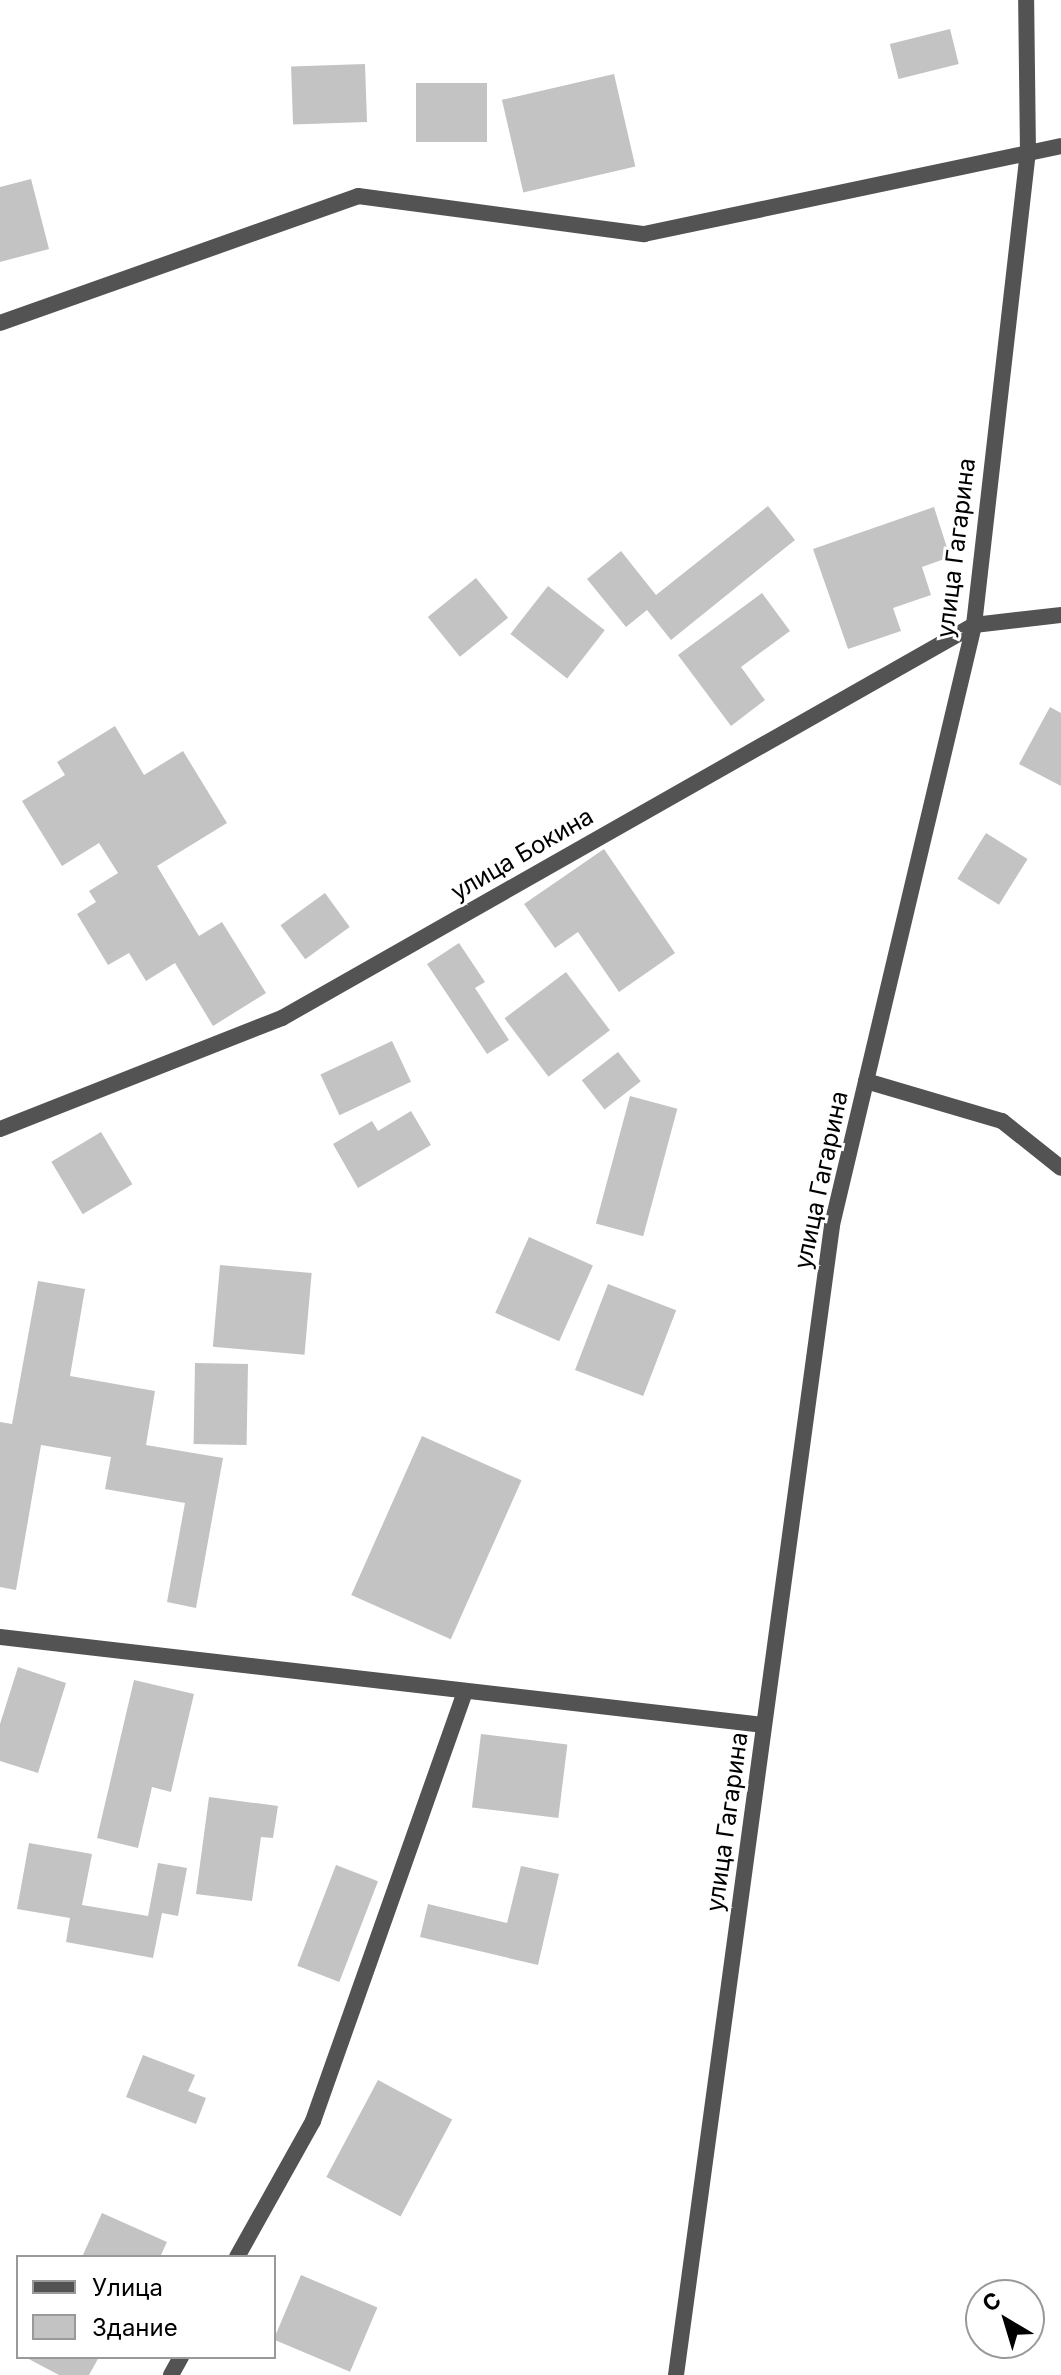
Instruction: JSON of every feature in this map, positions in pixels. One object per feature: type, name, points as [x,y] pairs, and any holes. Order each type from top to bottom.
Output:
[{"type":"street","name":"улица Гагарина","points":[[676,2375],[832,1225],[974,625],[1028,153],[1026,0]]},
{"type":"street","points":[[0,323],[358,196],[644,234],[1061,146]]},
{"type":"street","name":"улица Бокина","points":[[0,1129],[282,1018],[974,625],[1061,615]]},
{"type":"street","points":[[866,1081],[1002,1121],[1061,1168]]},
{"type":"street","points":[[0,1637],[764,1725]]},
{"type":"street","points":[[238,2255],[313,2121],[465,1691]]},
{"type":"building","points":[[950,29],[959,64],[899,79],[890,44]]},
{"type":"building","points":[[365,64],[367,122],[293,125],[291,67]]},
{"type":"building","points":[[614,74],[635,167],[523,192],[502,100]]},
{"type":"building","points":[[416,83],[487,83],[487,142],[416,142]]},
{"type":"building","points":[[31,179],[49,249],[0,262],[0,187]]},
{"type":"building","points":[[768,506],[795,540],[671,640],[647,610],[626,627],[587,579],[621,551],[656,595]]},
{"type":"building","points":[[934,507],[950,557],[922,567],[931,595],[893,608],[901,631],[848,649],[813,549]]},
{"type":"building","points":[[476,578],[508,618],[460,657],[428,617]]},
{"type":"building","points":[[548,586],[605,630],[567,678],[510,634]]},
{"type":"building","points":[[762,593],[790,631],[741,667],[765,700],[731,726],[678,655]]},
{"type":"building","points":[[1050,707],[1061,713],[1061,786],[1019,764]]},
{"type":"building","points":[[115,726],[144,775],[183,751],[227,823],[157,866],[199,936],[222,922],[266,993],[213,1026],[175,963],[146,981],[129,953],[108,965],[77,914],[96,902],[89,891],[118,873],[99,843],[62,866],[22,801],[65,775],[57,762]]},
{"type":"building","points":[[986,833],[1028,859],[999,905],[957,879]]},
{"type":"building","points":[[604,849],[675,953],[619,992],[578,932],[555,948],[524,904]]},
{"type":"building","points":[[325,893],[350,927],[305,959],[281,925]]},
{"type":"building","points":[[459,943],[485,982],[475,988],[509,1040],[487,1054],[427,964]]},
{"type":"building","points":[[566,972],[610,1030],[548,1077],[505,1018]]},
{"type":"building","points":[[392,1041],[411,1082],[339,1115],[320,1074]]},
{"type":"building","points":[[618,1052],[641,1081],[605,1109],[582,1080]]},
{"type":"building","points":[[630,1096],[677,1109],[643,1236],[596,1224]]},
{"type":"building","points":[[411,1111],[431,1145],[358,1188],[333,1144],[372,1121],[378,1131]]},
{"type":"building","points":[[101,1132],[132,1184],[83,1214],[51,1162]]},
{"type":"building","points":[[529,1237],[593,1265],[559,1341],[495,1313]]},
{"type":"building","points":[[220,1265],[312,1273],[305,1355],[213,1347]]},
{"type":"building","points":[[38,1281],[85,1289],[70,1376],[155,1391],[146,1445],[223,1458],[196,1608],[167,1602],[185,1503],[105,1489],[111,1457],[41,1445],[16,1590],[0,1587],[0,1422],[12,1424]]},
{"type":"building","points":[[608,1284],[676,1310],[643,1396],[575,1370]]},
{"type":"building","points":[[195,1363],[248,1364],[247,1445],[194,1444]]},
{"type":"building","points":[[422,1436],[522,1480],[451,1639],[351,1595]]},
{"type":"building","points":[[18,1667],[66,1683],[38,1773],[0,1761],[0,1724]]},
{"type":"building","points":[[134,1680],[194,1694],[171,1792],[152,1787],[138,1848],[97,1838]]},
{"type":"building","points":[[481,1734],[567,1745],[558,1818],[472,1807]]},
{"type":"building","points":[[209,1797],[278,1806],[273,1838],[261,1837],[252,1901],[196,1894]]},
{"type":"building","points":[[29,1843],[92,1854],[82,1905],[148,1916],[158,1863],[187,1868],[178,1916],[162,1913],[153,1958],[66,1942],[70,1918],[17,1909]]},
{"type":"building","points":[[336,1865],[378,1881],[339,1982],[297,1966]]},
{"type":"building","points":[[521,1866],[559,1874],[538,1965],[420,1937],[428,1904],[507,1923]]},
{"type":"building","points":[[143,2055],[195,2075],[188,2091],[206,2098],[196,2124],[126,2097]]},
{"type":"building","points":[[378,2080],[452,2119],[401,2217],[326,2177]]},
{"type":"building","points":[[102,2213],[167,2242],[161,2255],[83,2255]]},
{"type":"building","points":[[301,2275],[377,2307],[350,2372],[276,2340]]},
{"type":"building","points":[[29,2359],[98,2359],[89,2375],[59,2375]]}]
